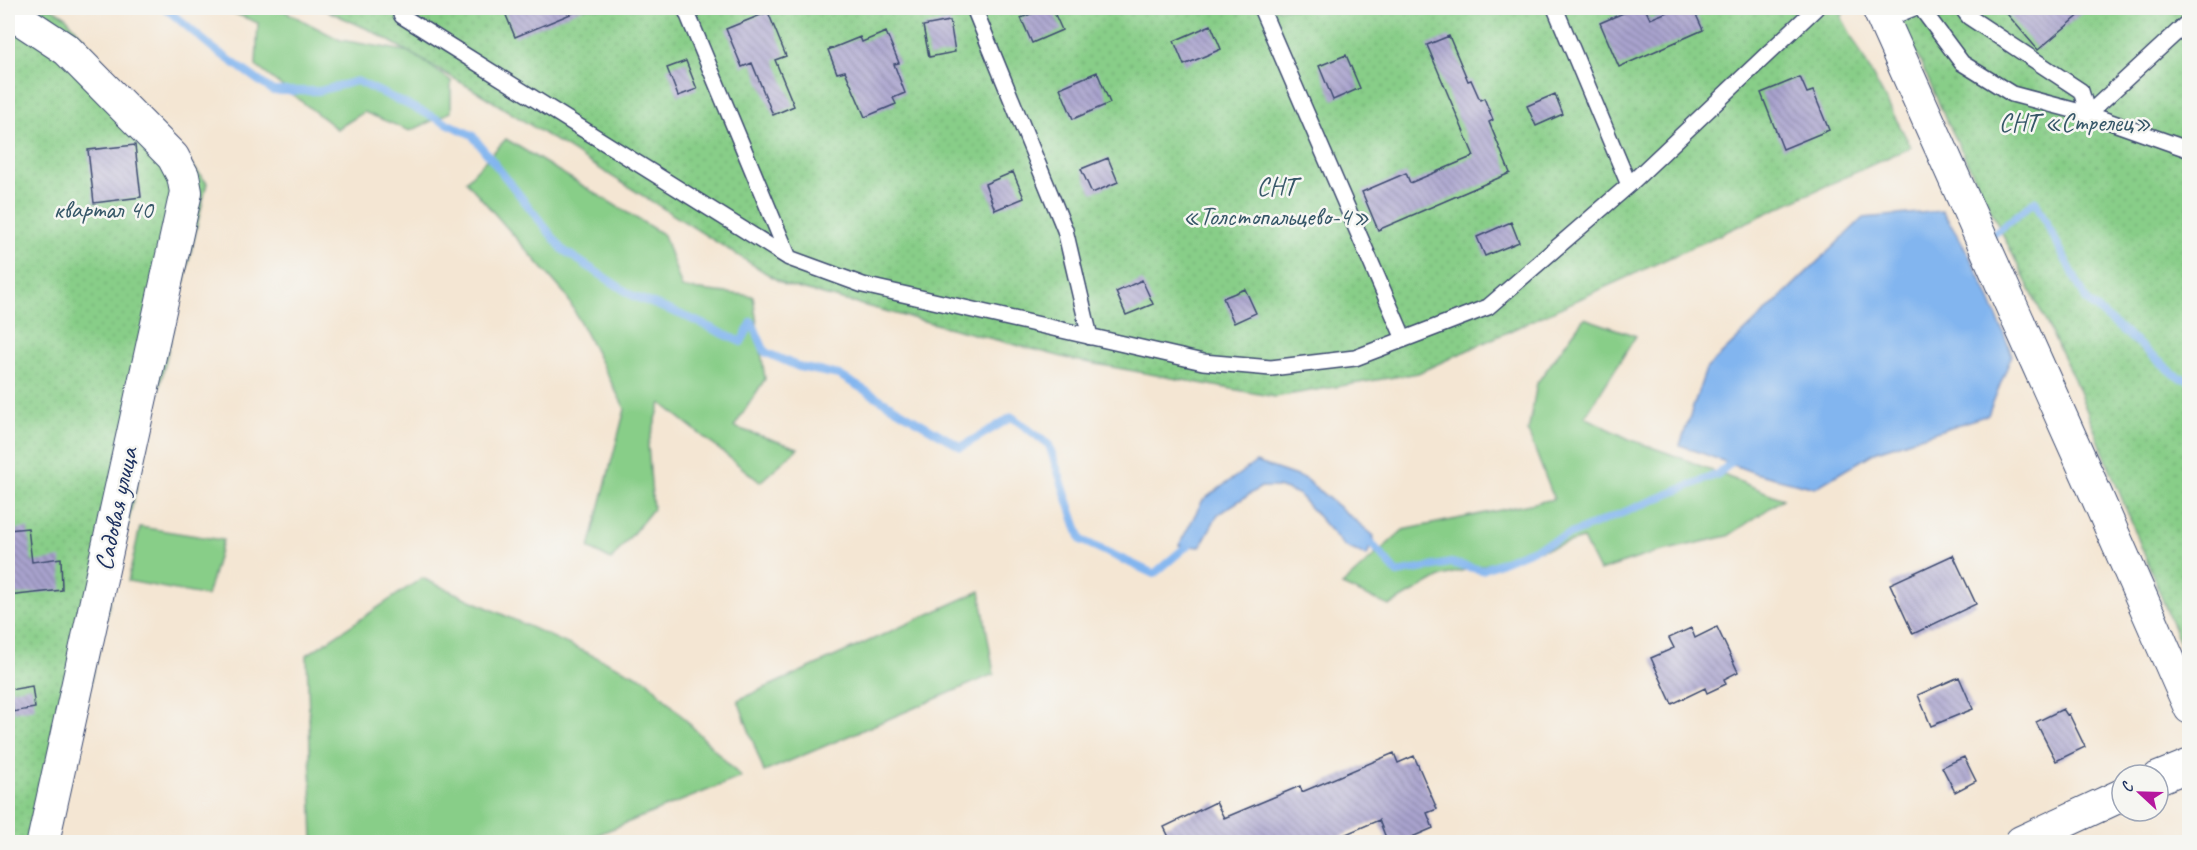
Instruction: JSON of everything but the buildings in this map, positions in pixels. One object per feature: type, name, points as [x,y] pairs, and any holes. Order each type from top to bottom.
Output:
[{"type":"street","name":"Садовая улица","points":[[8,11],[67,51],[173,157],[183,176],[186,192],[43,843]]},
{"type":"street","points":[[1879,11],[2188,697]]},
{"type":"street","points":[[2170,773],[2190,765]]},
{"type":"street","points":[[2021,843],[2110,801]]},
{"type":"lane","points":[[398,8],[402,16],[789,258],[863,285],[1090,337],[1203,362],[1271,368],[1355,357],[1488,307],[1629,185],[1816,8]]},
{"type":"lane","points":[[685,8],[789,258]]},
{"type":"lane","points":[[974,8],[1065,230],[1090,337]]},
{"type":"lane","points":[[1261,8],[1404,339]]},
{"type":"lane","points":[[1555,8],[1629,185]]},
{"type":"lane","points":[[1879,11],[1914,8]]},
{"type":"lane","points":[[1921,8],[1962,63],[2012,94],[2088,114],[2190,150]]},
{"type":"lane","points":[[1962,8],[1969,17],[2081,91],[2088,114]]},
{"type":"lane","points":[[2088,114],[2190,20]]},
{"type":"green space","name":"квартал 40","points":[[8,8],[51,8],[65,16],[207,183],[54,842],[8,842]]},
{"type":"green space","points":[[221,8],[279,8],[340,40],[411,52],[451,81],[451,112],[410,131],[364,112],[337,129],[256,66],[258,23]]},
{"type":"green space","name":"СНТ «Толстопальцево-4»","points":[[321,8],[1844,8],[1842,18],[1911,147],[1418,373],[1275,397],[1074,360],[785,285],[481,94],[372,31]]},
{"type":"green space","name":"СНТ «Стрелец»","points":[[1896,8],[2189,8],[2189,666],[2074,379],[1945,117]]},
{"type":"green space","points":[[506,139],[664,235],[682,288],[753,296],[765,379],[734,427],[798,448],[760,482],[661,403],[648,445],[653,509],[611,560],[589,548],[625,409],[566,295],[466,181]]},
{"type":"green space","points":[[1584,318],[1636,336],[1585,417],[1629,439],[1783,499],[1728,536],[1654,553],[1599,571],[1583,539],[1442,576],[1389,606],[1342,585],[1403,530],[1554,499],[1528,432],[1537,383]]},
{"type":"green space","points":[[140,527],[223,540],[207,596],[128,581]]},
{"type":"green space","points":[[422,578],[647,680],[741,777],[579,842],[313,842],[307,655]]},
{"type":"green space","points":[[980,591],[994,674],[764,772],[738,700]]},
{"type":"water","points":[[1942,211],[1973,263],[2012,355],[1988,415],[1877,451],[1815,488],[1755,473],[1680,445],[1706,369],[1863,218]]},
{"type":"water","points":[[1256,462],[1305,479],[1374,536],[1367,556],[1344,546],[1298,494],[1278,487],[1261,487],[1218,514],[1200,547],[1179,545],[1203,500]]},
{"type":"waterway","points":[[165,8],[214,49],[273,91],[319,91],[357,81],[472,135],[563,250],[633,296],[687,317],[741,342],[752,322],[765,352],[799,367],[839,375],[961,447],[1012,417],[1049,445],[1081,540],[1154,574],[1195,539]]},
{"type":"waterway","points":[[1994,234],[2035,201],[2087,301],[2178,377],[2190,380]]},
{"type":"waterway","points":[[1364,538],[1397,573],[1451,563],[1482,570],[1718,474],[1738,457]]}]
